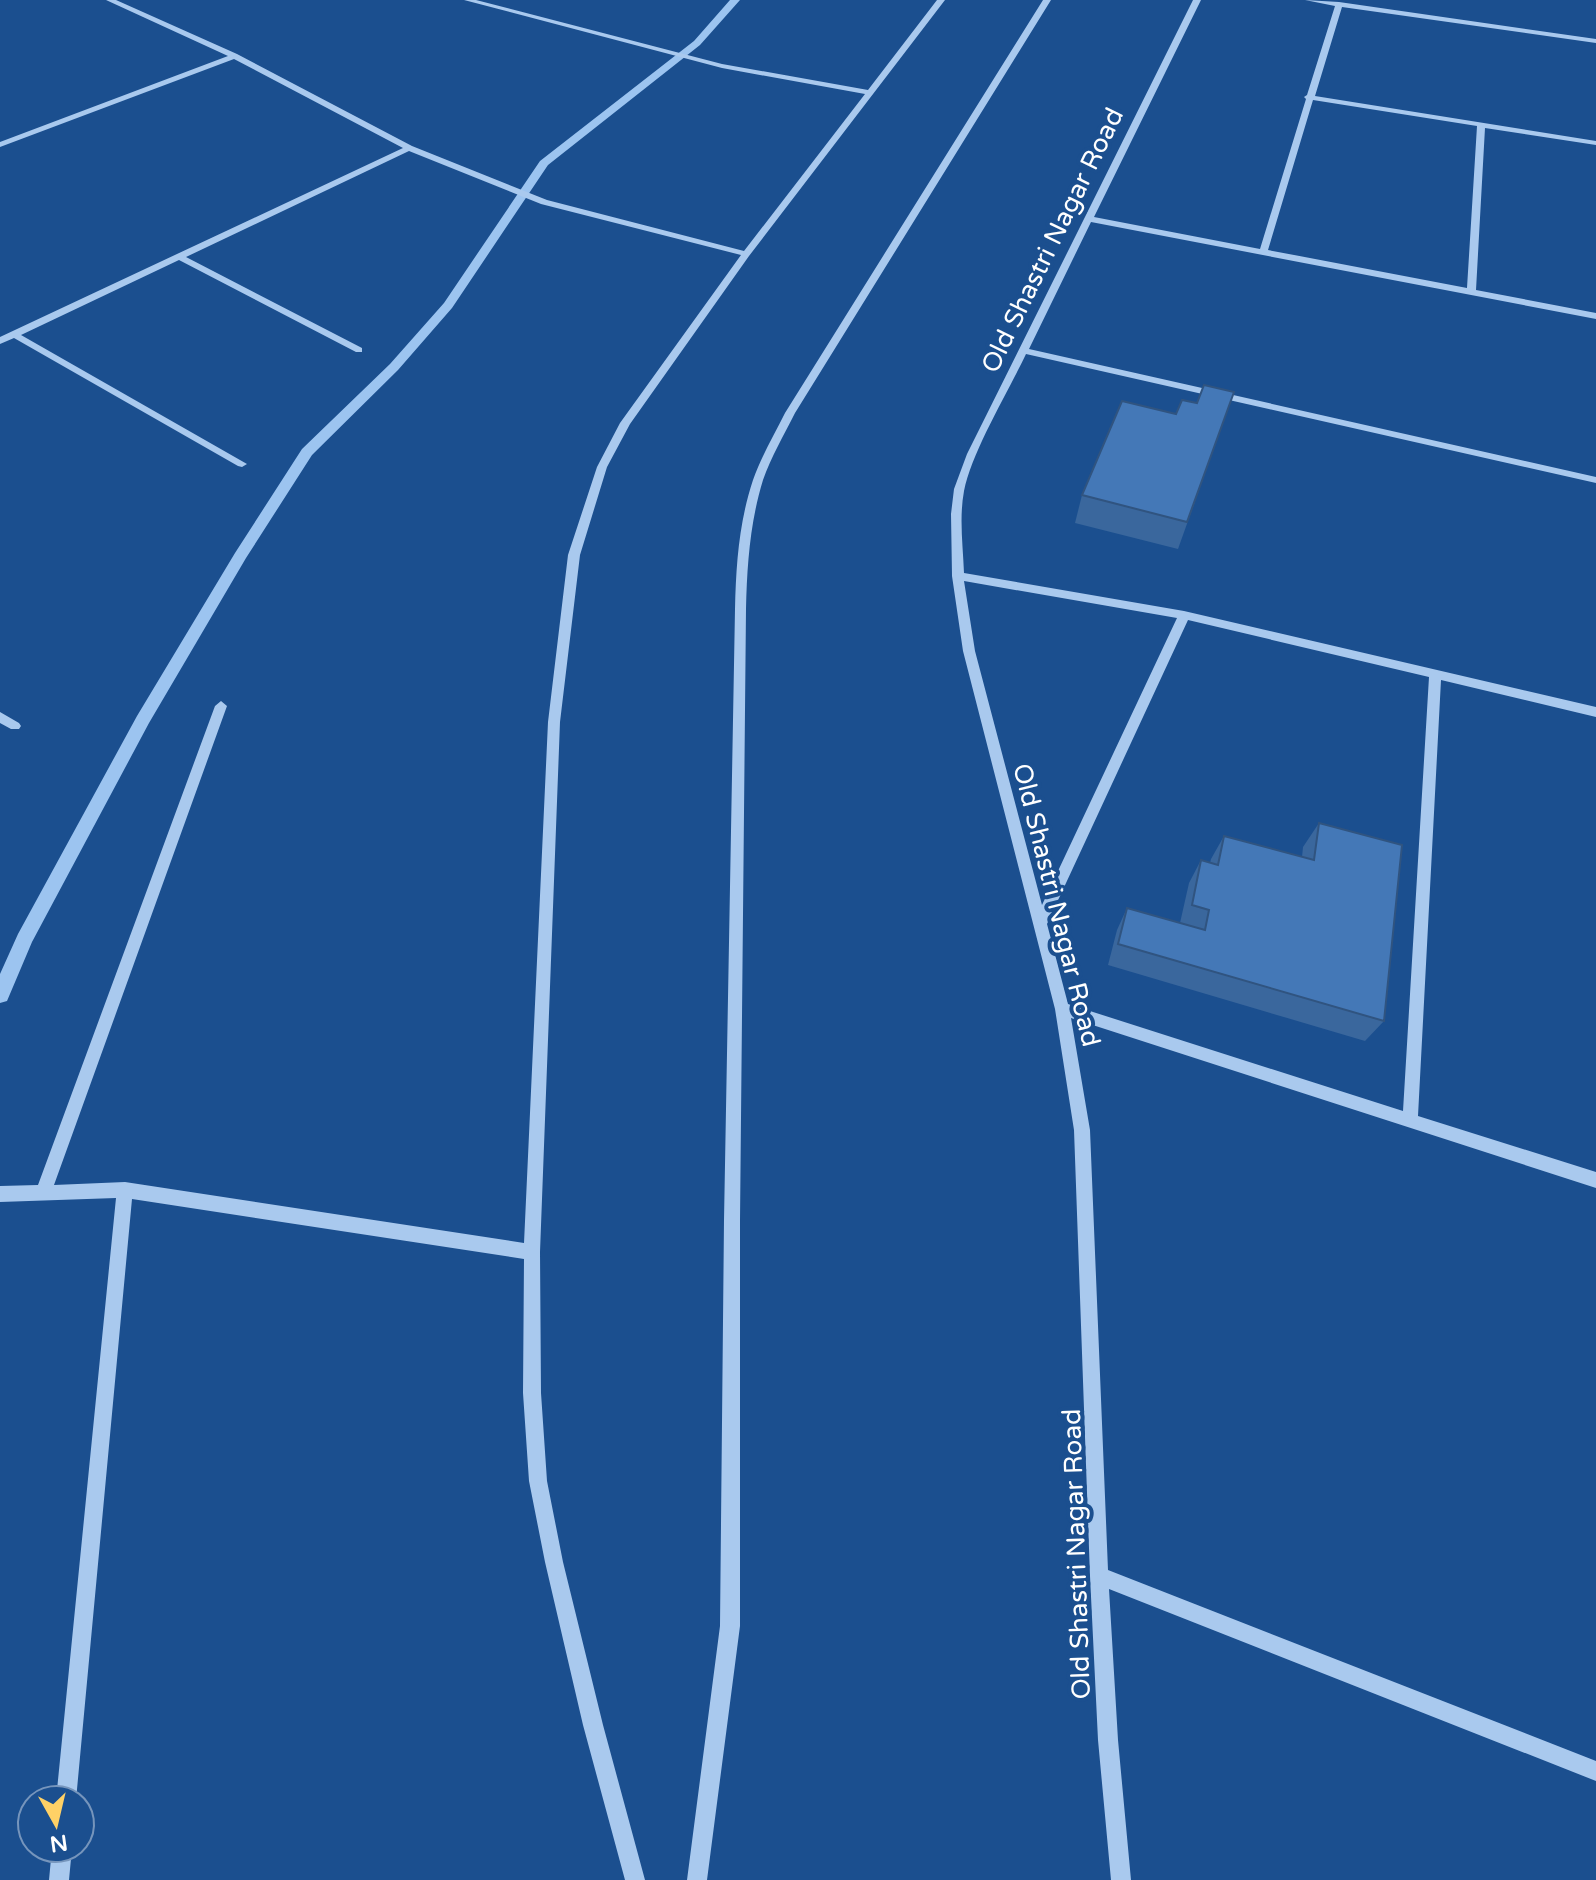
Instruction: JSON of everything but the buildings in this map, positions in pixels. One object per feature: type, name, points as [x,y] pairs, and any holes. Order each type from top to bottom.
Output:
[{"type":"street","points":[[110,0],[234,56],[409,148],[495,183],[544,202],[746,254]]},
{"type":"street","points":[[468,0],[695,59],[871,93]]},
{"type":"street","points":[[635,1880],[593,1725],[538,1481],[532,1393],[532,1252],[554,722],[574,555],[602,467],[625,423],[746,254],[941,0]]},
{"type":"street","points":[[697,1880],[730,1626],[732,1220],[741,653],[739,584],[744,532],[758,479],[790,413],[1047,0]]},
{"type":"street","name":"Old Shastri Nagar Road","points":[[1121,1880],[1099,1576],[1082,1130],[1062,1009],[969,651],[958,576],[956,514],[959,489],[972,454],[1026,351],[1197,0]]},
{"type":"street","points":[[1309,0],[1596,41]]},
{"type":"street","points":[[1263,252],[1339,4]]},
{"type":"street","points":[[0,145],[234,56]]},
{"type":"street","points":[[1308,97],[1596,143]]},
{"type":"street","points":[[1471,292],[1481,125]]},
{"type":"street","points":[[0,341],[409,148]]},
{"type":"street","points":[[1090,219],[1596,316]]},
{"type":"street","points":[[180,257],[359,350]]},
{"type":"street","points":[[13,334],[242,464]]},
{"type":"street","points":[[1026,351],[1596,480]]},
{"type":"street","points":[[958,576],[1184,615],[1596,712]]},
{"type":"street","points":[[1040,924],[1184,615]]},
{"type":"street","points":[[1410,1120],[1435,674]]},
{"type":"street","points":[[44,1190],[221,706]]},
{"type":"street","points":[[0,717],[15,726]]},
{"type":"street","points":[[1062,1009],[1596,1180]]},
{"type":"street","points":[[0,1194],[44,1190],[125,1190],[532,1252]]},
{"type":"street","points":[[68,1784],[125,1190]]},
{"type":"street","points":[[1099,1576],[1596,1771]]},
{"type":"waterway","points":[[0,995],[24,939],[143,720],[240,556],[307,452],[394,367],[448,305],[544,163],[697,43],[735,0]]}]
